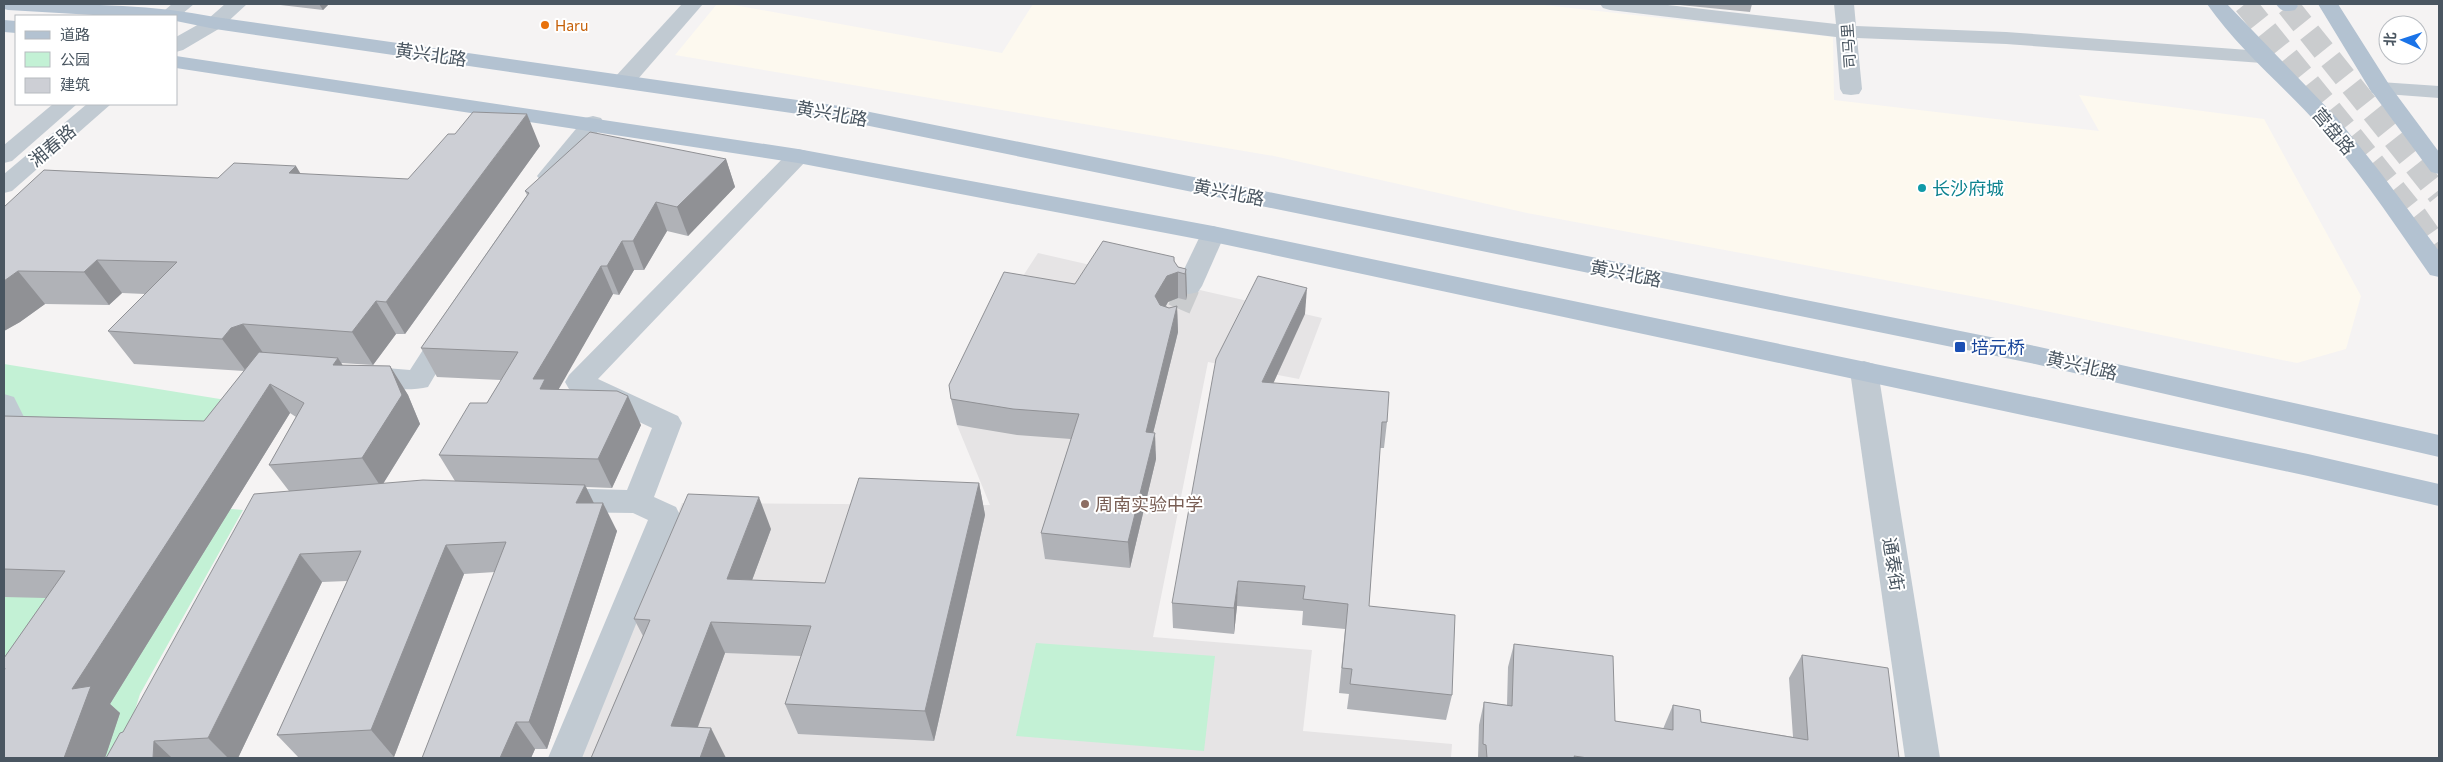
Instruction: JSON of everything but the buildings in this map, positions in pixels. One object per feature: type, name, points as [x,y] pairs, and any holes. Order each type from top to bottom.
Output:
[{"type":"main road","name":"黄兴北路","points":[[8,4],[174,11],[215,24],[859,117],[2035,355],[2439,446]]},
{"type":"main road","name":"营盘路","points":[[2217,4],[2242,36],[2330,125],[2402,216],[2439,269]]},
{"type":"main road","points":[[2328,4],[2380,88],[2439,167]]},
{"type":"main road","points":[[178,62],[798,156],[1213,234],[2308,465],[2439,495]]},
{"type":"street","points":[[178,45],[215,24],[237,4]]},
{"type":"street","points":[[623,82],[693,4]]},
{"type":"street","points":[[1610,4],[1848,32],[2006,38],[2262,57]]},
{"type":"street","name":"司马里","points":[[1844,4],[1848,32],[1851,88]]},
{"type":"street","points":[[2380,88],[2439,92]]},
{"type":"street","name":"湘春路","points":[[4,156],[65,105]]},
{"type":"street","name":"湘春路","points":[[4,186],[99,105]]},
{"type":"street","points":[[533,195],[593,124]]},
{"type":"street","points":[[637,502],[668,423],[579,382],[798,156]]},
{"type":"street","points":[[1190,286],[1213,234]]},
{"type":"street","points":[[342,374],[418,380],[462,306]]},
{"type":"street","name":"通泰街","points":[[1864,371],[1923,758]]},
{"type":"street","points":[[4,404],[14,426],[63,428]]},
{"type":"street","points":[[532,499],[637,502],[665,515],[565,758]]},
{"type":"shaded area","points":[[717,4],[728,4],[1002,53],[1033,4],[1535,4],[1833,37],[1834,100],[2099,131],[2079,95],[2264,119],[2361,296],[2346,349],[2297,363],[1992,300],[1527,213],[1274,156],[675,55]]},
{"type":"shaded area","name":"周南实验中学","points":[[1038,253],[1322,318],[1299,379],[1208,362],[1153,637],[1312,650],[1303,731],[1452,744],[1451,758],[580,758],[682,503],[990,505],[957,425],[955,411],[1008,299]]},
{"type":"green space","points":[[4,364],[226,400],[157,502],[243,510],[140,694],[120,758],[4,758]]},
{"type":"green space","points":[[1036,643],[1215,656],[1204,751],[1016,736]]},
{"type":"tunnel","points":[[2245,4],[2416,216],[2439,249]]},
{"type":"tunnel","points":[[2288,6],[2439,195]]},
{"type":"tunnel","points":[[1179,309],[1189,286]]},
{"type":"place","name":"Haru","points":[[545,25]]},
{"type":"place","name":"长沙府城","points":[[1922,188]]},
{"type":"place","name":"培元桥","points":[[1960,347]]},
{"type":"place","name":"周南实验中学","points":[[1085,504]]}]
